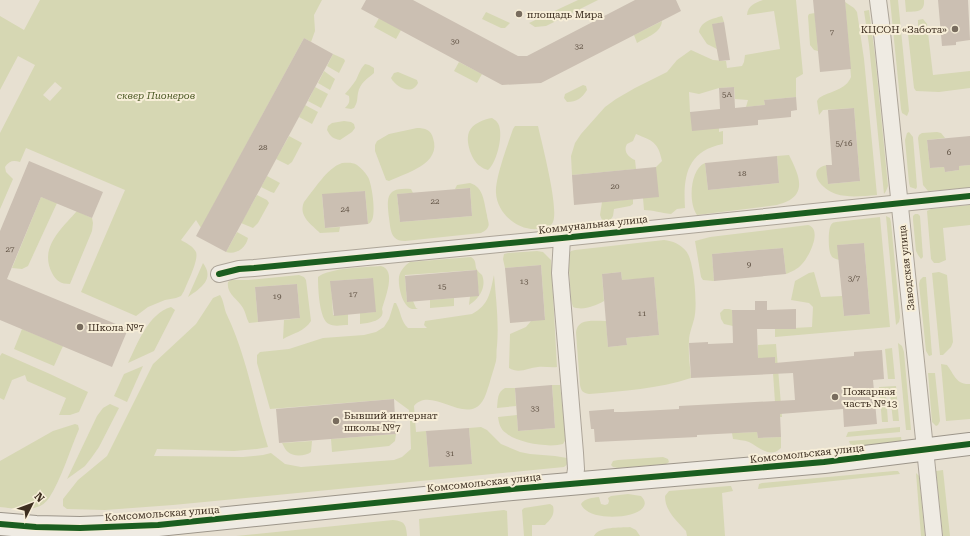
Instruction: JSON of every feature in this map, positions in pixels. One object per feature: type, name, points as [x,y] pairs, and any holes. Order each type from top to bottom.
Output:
[{"type":"street","name":"Заводская улица","points":[[878,0],[934,536]]},
{"type":"street","name":"Коммунальная улица","points":[[219,274],[239,269],[562,238],[970,196]]},
{"type":"street","points":[[562,238],[560,273],[575,453],[576,469],[574,483]]},
{"type":"street","name":"Комсомольская улица","points":[[0,524],[80,528],[151,525],[574,483],[816,462],[970,444]]},
{"type":"green space","name":"сквер Пионеров","points":[[40,0],[322,0],[314,15],[315,31],[311,42],[304,38],[201,228],[196,220],[181,240],[193,248],[196,252],[196,260],[181,296],[165,300],[148,307],[136,316],[81,292],[125,190],[26,148],[20,162],[15,161],[8,163],[5,167],[6,172],[13,179],[0,209],[0,133],[35,65],[18,56],[0,90],[0,16],[24,30]],"holes":[[[55,82],[62,88],[50,101],[43,95]]]},
{"type":"green space","points":[[578,0],[598,0],[546,26],[535,27],[529,23]]},
{"type":"green space","points":[[763,0],[796,0],[803,74],[796,78],[796,97],[764,100],[765,105],[746,107],[748,100],[735,99],[734,87],[719,88],[699,94],[689,92],[690,112],[719,128],[719,132],[723,131],[723,144],[711,147],[702,152],[690,167],[685,185],[685,208],[677,209],[671,214],[644,210],[643,198],[656,167],[662,161],[659,150],[654,143],[647,138],[636,134],[633,141],[627,144],[626,151],[630,157],[635,160],[636,169],[572,175],[571,156],[575,143],[605,107],[635,88],[667,72],[677,60],[691,50],[713,60],[726,61],[727,68],[742,66],[745,55],[780,49],[774,11],[747,15],[750,7]]},
{"type":"green space","points":[[890,0],[898,0],[909,111],[907,116],[902,113],[901,109]]},
{"type":"green space","points":[[905,0],[924,0],[924,4],[919,10],[906,12]]},
{"type":"green space","points":[[845,2],[857,12],[864,59],[877,195],[851,196],[836,194],[821,184],[816,175],[820,168],[827,165],[828,184],[860,181],[854,108],[823,110],[819,115],[817,101],[819,98],[842,88],[851,77]]},
{"type":"green space","points":[[869,10],[888,186],[884,194],[869,45],[864,11]]},
{"type":"green space","points":[[486,12],[510,23],[505,28],[501,28],[482,19]]},
{"type":"green space","points":[[815,13],[818,51],[814,50],[810,45],[808,16],[809,14]]},
{"type":"green space","points":[[722,16],[724,22],[713,24],[717,49],[707,44],[699,32],[702,25],[711,19]]},
{"type":"green space","points":[[379,18],[401,30],[396,39],[374,27]]},
{"type":"green space","points":[[923,19],[927,24],[933,75],[970,71],[970,88],[939,92],[916,91],[914,88],[908,34],[918,30],[918,20]]},
{"type":"green space","points":[[662,21],[656,32],[637,43],[634,35]]},
{"type":"green space","points":[[333,54],[344,59],[345,61],[339,73],[327,66]]},
{"type":"green space","points":[[459,62],[482,74],[477,83],[454,71]]},
{"type":"green space","points":[[365,64],[374,68],[374,73],[360,86],[357,102],[354,108],[345,108],[348,104],[349,96],[345,94],[355,82]]},
{"type":"green space","points":[[324,71],[335,79],[330,90],[318,83]]},
{"type":"green space","points":[[398,72],[417,80],[418,83],[415,87],[408,90],[400,87],[391,78],[394,73]]},
{"type":"green space","points":[[583,85],[586,86],[587,90],[583,95],[579,99],[567,102],[564,98],[565,94]]},
{"type":"green space","points":[[315,87],[328,94],[321,108],[308,101]]},
{"type":"green space","points":[[305,105],[318,112],[312,124],[299,117]]},
{"type":"green space","points":[[492,118],[497,121],[499,126],[500,139],[497,154],[488,170],[481,167],[474,160],[470,151],[468,136],[475,124],[485,119]]},
{"type":"green space","points":[[344,121],[354,124],[355,128],[352,132],[340,140],[331,136],[327,130],[328,126],[332,123]]},
{"type":"green space","points":[[515,126],[538,126],[554,204],[553,222],[551,225],[546,227],[529,229],[513,222],[501,209],[498,201],[496,187],[505,152]]},
{"type":"green space","points":[[423,128],[431,133],[434,147],[432,155],[428,161],[413,171],[389,181],[386,180],[375,151],[377,141],[389,134]]},
{"type":"green space","points":[[909,132],[913,137],[916,189],[910,187],[909,183],[905,140],[907,133]]},
{"type":"green space","points":[[922,133],[941,133],[945,138],[927,140],[930,168],[944,167],[945,172],[959,170],[959,166],[970,165],[970,188],[928,191],[923,185],[918,138]]},
{"type":"green space","points":[[289,136],[302,143],[292,162],[288,165],[276,159]]},
{"type":"green space","points":[[789,155],[796,171],[799,185],[798,191],[794,197],[777,205],[697,215],[692,203],[692,187],[696,172],[700,166],[705,163],[708,190],[779,183],[777,156]]},
{"type":"green space","points":[[342,163],[357,165],[368,177],[373,198],[373,216],[368,224],[365,191],[322,195],[325,228],[340,227],[339,232],[320,233],[304,216],[304,202],[326,174]]},
{"type":"green space","points":[[267,176],[280,183],[274,193],[261,187]]},
{"type":"green space","points":[[470,183],[478,188],[483,196],[489,224],[485,231],[481,233],[405,241],[394,237],[390,228],[388,205],[388,200],[392,192],[396,190],[411,189],[413,193],[397,194],[400,222],[472,216],[470,188],[455,189],[457,185]]},
{"type":"green space","points":[[257,195],[267,200],[269,203],[258,223],[253,228],[241,223]]},
{"type":"green space","points":[[41,197],[57,203],[28,266],[22,269],[12,268]]},
{"type":"green space","points":[[633,199],[633,204],[630,206],[614,209],[611,219],[606,221],[602,220],[600,215],[602,202]]},
{"type":"green space","points":[[970,205],[970,225],[943,228],[946,260],[939,263],[934,263],[931,259],[927,211],[931,209]]},
{"type":"green space","points":[[77,211],[92,218],[93,223],[92,231],[70,284],[59,282],[57,280],[52,273],[48,255],[54,239]]},
{"type":"green space","points":[[915,214],[920,216],[923,257],[921,259],[916,251],[913,220],[913,216]]},
{"type":"green space","points":[[886,216],[890,218],[891,222],[900,317],[899,322],[896,325]]},
{"type":"green space","points":[[880,217],[890,327],[775,337],[775,329],[812,327],[813,307],[809,303],[791,300],[795,281],[809,273],[814,272],[821,297],[842,296],[844,316],[870,314],[864,243],[838,245],[839,260],[832,257],[830,252],[829,231],[832,223]]},
{"type":"green space","points":[[808,225],[812,228],[815,237],[811,250],[799,267],[786,274],[783,248],[712,254],[714,281],[703,280],[701,277],[695,241],[710,237]]},
{"type":"green space","points":[[237,232],[248,238],[247,242],[243,248],[237,252],[226,252]]},
{"type":"green space","points":[[664,240],[676,243],[686,251],[693,271],[696,308],[689,338],[691,378],[666,385],[640,389],[589,394],[584,392],[580,385],[576,333],[577,328],[586,321],[606,321],[608,347],[627,345],[626,338],[659,335],[654,278],[622,280],[621,272],[602,274],[604,301],[589,307],[573,307],[571,300],[568,255],[571,251],[575,250]]},
{"type":"green space","points":[[543,252],[551,260],[557,367],[540,367],[516,371],[509,368],[510,334],[526,327],[531,321],[545,319],[541,265],[505,268],[503,259],[504,254],[508,253]]},
{"type":"green space","points":[[471,257],[475,260],[476,269],[482,275],[483,279],[483,288],[479,296],[476,270],[405,275],[407,302],[413,301],[418,309],[412,309],[403,300],[399,285],[399,277],[402,270],[408,263]]},
{"type":"green space","points":[[203,263],[208,274],[205,283],[188,297]]},
{"type":"green space","points":[[381,266],[386,269],[388,273],[389,285],[382,309],[383,313],[379,319],[360,324],[360,313],[375,312],[372,278],[331,281],[333,315],[348,314],[348,325],[338,326],[329,324],[323,316],[321,310],[318,277],[323,274],[339,270]]},
{"type":"green space","points":[[939,272],[947,275],[953,342],[951,347],[943,355],[940,355],[932,273]]},
{"type":"green space","points":[[299,275],[304,277],[306,280],[311,321],[302,330],[283,339],[284,320],[300,318],[297,284],[255,287],[258,322],[249,323],[243,308],[231,293],[228,286],[228,282],[231,280],[248,280]]},
{"type":"green space","points":[[494,275],[498,337],[496,359],[484,398],[481,404],[475,408],[468,409],[460,409],[435,401],[420,401],[414,406],[416,432],[426,431],[429,467],[472,463],[469,428],[481,427],[487,430],[501,444],[520,452],[567,458],[568,463],[564,467],[173,505],[105,510],[67,509],[63,506],[63,499],[78,480],[107,456],[153,364],[196,324],[213,298],[220,295],[240,347],[268,447],[234,451],[157,449],[154,456],[243,457],[271,453],[285,464],[301,467],[394,460],[402,457],[411,449],[409,410],[394,399],[270,409],[257,363],[257,355],[260,352],[289,349],[323,338],[364,335],[376,332],[384,327],[389,319],[394,303],[396,303],[404,323],[408,328],[427,328],[424,325],[425,321],[472,314],[482,307],[488,298]]},
{"type":"green space","points":[[923,277],[926,277],[932,355],[929,356],[926,351],[919,284]]},
{"type":"green space","points":[[470,296],[479,296],[476,299],[469,305]]},
{"type":"green space","points":[[454,298],[454,306],[430,308],[430,300]]},
{"type":"green space","points":[[171,307],[175,310],[154,351],[128,363],[140,338],[150,323],[156,316]]},
{"type":"green space","points":[[724,309],[732,310],[733,326],[724,324],[721,319],[720,313]]},
{"type":"green space","points":[[22,329],[63,346],[54,366],[14,349]]},
{"type":"green space","points":[[898,343],[902,346],[904,352],[911,430],[906,430]]},
{"type":"green space","points":[[776,344],[782,417],[776,417],[773,373],[758,358],[758,345]]},
{"type":"green space","points":[[892,348],[895,379],[888,379],[885,349]]},
{"type":"green space","points":[[2,353],[88,392],[79,412],[70,415],[59,415],[66,398],[27,381],[25,375],[12,380],[4,400],[0,398],[0,356]]},
{"type":"green space","points":[[941,364],[947,365],[958,381],[965,384],[970,384],[970,419],[946,421]]},
{"type":"green space","points":[[143,366],[127,402],[114,396],[124,374]]},
{"type":"green space","points":[[928,373],[935,373],[940,421],[936,426],[932,422]]},
{"type":"green space","points":[[552,385],[560,385],[566,439],[563,444],[533,444],[511,437],[502,430],[498,417],[517,415],[518,431],[555,428]]},
{"type":"green space","points":[[896,386],[899,421],[893,421],[890,394],[886,395],[888,422],[882,422],[879,387]]},
{"type":"green space","points":[[505,388],[515,388],[516,406],[497,408],[499,394]]},
{"type":"green space","points":[[110,404],[119,408],[99,447],[85,466],[67,479],[97,416],[103,408]]},
{"type":"green space","points":[[75,424],[78,425],[79,429],[57,483],[47,501],[41,506],[29,509],[0,507],[0,461],[53,431]]},
{"type":"green space","points":[[900,427],[900,432],[846,437],[848,432]]},
{"type":"green space","points":[[757,432],[758,438],[781,437],[781,448],[773,452],[765,451],[749,442],[733,439],[732,433]]},
{"type":"green space","points":[[396,434],[395,441],[389,446],[332,452],[331,439]]},
{"type":"green space","points":[[901,437],[902,443],[859,447],[850,444],[849,441]]},
{"type":"green space","points":[[312,441],[311,452],[300,455],[290,454],[282,443]]},
{"type":"green space","points":[[663,457],[668,459],[669,462],[666,464],[618,468],[611,465],[613,461],[618,460]]},
{"type":"green space","points":[[943,470],[950,536],[943,536],[936,471]]},
{"type":"green space","points":[[898,471],[900,474],[758,489],[759,484],[762,483]]},
{"type":"green space","points":[[916,473],[919,476],[925,536],[921,536]]},
{"type":"green space","points":[[731,486],[733,491],[722,493],[725,536],[687,536],[686,531],[669,511],[665,501],[665,496],[669,491]]},
{"type":"green space","points":[[628,494],[641,496],[645,503],[642,509],[633,514],[609,517],[597,515],[587,511],[581,504],[587,499],[599,497],[601,504],[605,505],[608,504],[608,498],[611,496]]},
{"type":"green space","points":[[550,504],[553,506],[553,512],[549,521],[545,525],[532,525],[532,536],[524,536],[522,510],[524,508]]},
{"type":"green space","points":[[504,510],[507,511],[508,536],[420,536],[419,519]]},
{"type":"green space","points":[[393,520],[400,521],[404,524],[407,536],[236,536]]},
{"type":"green space","points":[[630,527],[636,530],[640,536],[594,536],[605,529]]},
{"type":"building","points":[[366,0],[413,0],[518,56],[527,56],[635,0],[676,0],[681,11],[541,83],[502,85],[361,9]]},
{"type":"building","points":[[813,0],[845,0],[851,69],[820,72]]},
{"type":"building","name":"КЦСОН «Забота»","points":[[938,0],[968,0],[970,40],[956,42],[956,45],[942,46]]},
{"type":"building","points":[[724,22],[730,60],[719,61],[712,24]]},
{"type":"building","points":[[304,38],[333,54],[226,252],[196,236]]},
{"type":"building","points":[[734,87],[735,108],[765,105],[764,100],[796,97],[797,110],[791,111],[791,117],[758,120],[758,125],[692,131],[690,112],[720,109],[719,88]]},
{"type":"building","points":[[854,108],[860,181],[828,184],[826,165],[832,165],[828,110]]},
{"type":"building","points":[[970,136],[970,165],[959,166],[959,170],[945,172],[944,167],[930,168],[927,140]]},
{"type":"building","points":[[777,156],[779,183],[708,190],[705,163]]},
{"type":"building","name":"Школа №7","points":[[29,161],[103,192],[92,218],[41,197],[7,279],[128,329],[112,367],[0,320],[0,231]]},
{"type":"building","points":[[656,167],[659,197],[574,205],[572,175]]},
{"type":"building","points":[[470,188],[472,216],[400,222],[397,194]]},
{"type":"building","points":[[365,191],[368,224],[325,228],[322,194]]},
{"type":"building","points":[[864,243],[870,314],[844,316],[837,245]]},
{"type":"building","points":[[783,248],[786,274],[714,281],[712,254]]},
{"type":"building","points":[[541,265],[545,320],[510,323],[505,268]]},
{"type":"building","points":[[477,270],[479,296],[407,302],[405,276]]},
{"type":"building","points":[[621,272],[622,280],[654,277],[659,335],[626,338],[627,345],[608,347],[602,274]]},
{"type":"building","points":[[373,278],[376,312],[334,316],[330,281]]},
{"type":"building","points":[[297,284],[300,318],[258,322],[255,287]]},
{"type":"building","points":[[755,301],[767,301],[767,310],[796,309],[796,329],[757,329],[758,358],[775,357],[775,363],[854,356],[854,352],[882,350],[884,379],[873,380],[877,424],[844,427],[843,409],[780,414],[781,437],[758,438],[757,432],[697,435],[697,437],[595,442],[594,429],[591,429],[589,411],[614,409],[614,412],[623,412],[679,409],[679,406],[795,400],[793,373],[691,378],[689,343],[733,343],[732,310],[755,310]]},
{"type":"building","points":[[552,385],[555,428],[518,431],[515,388]]},
{"type":"building","name":"Бывший интернат школы №7","points":[[394,399],[396,434],[279,443],[276,409]]},
{"type":"building","points":[[469,428],[472,464],[429,467],[426,431]]},
{"type":"cycle path","points":[[219,274],[239,269],[562,238],[970,196]]},
{"type":"cycle path","points":[[0,524],[80,528],[158,525],[512,489],[824,462],[970,444]]},
{"type":"place","name":"площадь Мира","points":[[519,14]]},
{"type":"place","name":"КЦСОН «Забота»","points":[[955,29]]},
{"type":"place","name":"Школа №7","points":[[80,327]]},
{"type":"place","name":"Пожарная часть №13","points":[[835,397]]},
{"type":"place","name":"Бывший интернат школы №7","points":[[336,421]]}]
